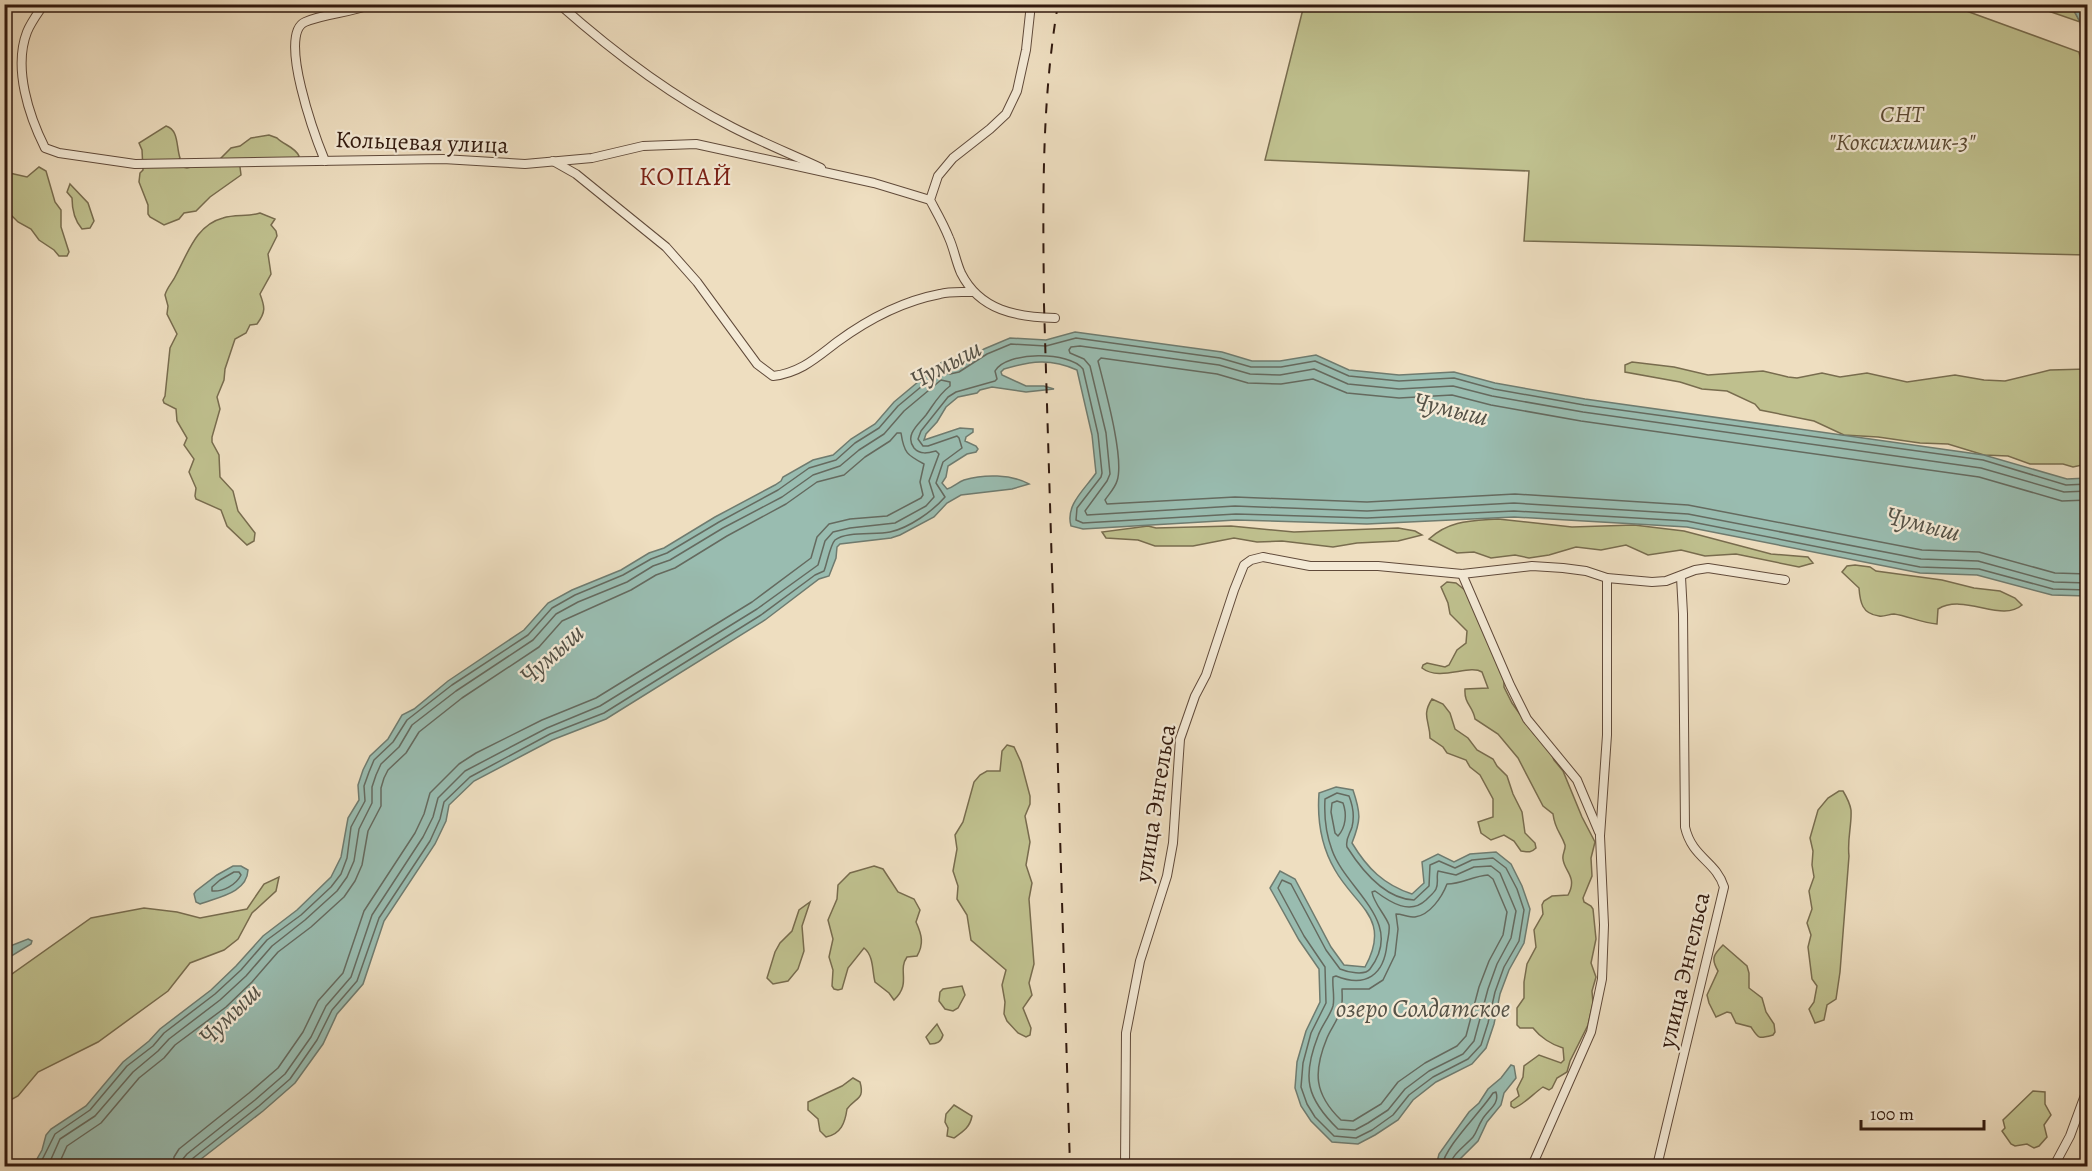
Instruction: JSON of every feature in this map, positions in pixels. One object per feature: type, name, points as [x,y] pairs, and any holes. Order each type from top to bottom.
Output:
[{"type":"street","points":[[44,4],[27,33],[22,63],[24,86],[37,131],[45,148],[59,153],[135,164],[325,162]]},
{"type":"street","name":"Кольцевая улица","points":[[372,4],[303,22],[296,33],[295,47],[307,114],[325,162],[443,159],[525,164],[592,158],[643,146],[696,144],[874,183],[930,200]]},
{"type":"street","name":"Кольцевая улица","points":[[559,4],[604,44],[688,102],[732,127],[834,174]]},
{"type":"street","points":[[1031,4],[1026,50],[1017,91],[1006,114],[952,158],[938,176],[930,200],[950,239],[961,272],[972,292],[986,302],[1012,314],[1029,318],[1055,318]]},
{"type":"street","points":[[553,161],[576,174],[666,247],[697,282],[758,364],[773,376],[798,371],[837,342],[891,309],[941,293],[972,292]]},
{"type":"street","name":"улица Энгельса","points":[[1125,1167],[1126,1033],[1140,961],[1167,876],[1173,843],[1180,739],[1195,696],[1206,675],[1241,571],[1251,560],[1263,557],[1310,566],[1378,567],[1462,574],[1532,566],[1586,571],[1607,578],[1659,582],[1708,568],[1785,580]]},
{"type":"street","points":[[1462,574],[1527,719],[1576,780],[1600,836]]},
{"type":"street","name":"улица Энгельса","points":[[1658,1167],[1724,887],[1717,872],[1700,857],[1691,844],[1685,826],[1681,577]]},
{"type":"street","points":[[1533,1167],[1591,1032],[1602,979],[1604,925],[1600,836],[1607,735],[1607,578]]},
{"type":"street","points":[[2054,1167],[2070,1136],[2088,1087]]},
{"type":"green space","name":"СНТ \"Коксихимик-3\"","points":[[1304,5],[1950,5],[2079,52],[2087,86],[2087,255],[1524,241],[1529,171],[1265,160]]},
{"type":"green space","points":[[2031,5],[2071,5],[2080,22]]},
{"type":"green space","points":[[166,126],[175,135],[180,158],[178,161],[187,168],[219,160],[231,148],[240,146],[251,138],[269,135],[292,148],[299,156],[297,159],[259,163],[252,158],[244,161],[240,167],[241,175],[210,197],[196,211],[184,213],[179,219],[164,225],[148,214],[148,205],[139,182],[140,173],[143,170],[142,150],[139,143]]},
{"type":"green space","points":[[39,167],[46,171],[55,202],[61,210],[61,227],[69,252],[67,256],[59,256],[39,240],[31,229],[18,222],[5,209],[5,172],[27,177]]},
{"type":"green space","points":[[70,184],[88,203],[94,221],[90,228],[82,229],[76,219],[72,198],[67,192]]},
{"type":"green space","points":[[260,213],[275,219],[271,225],[277,236],[268,254],[271,274],[260,294],[264,306],[263,313],[257,324],[250,325],[246,333],[235,339],[217,397],[220,409],[212,437],[212,442],[219,455],[220,477],[233,491],[238,511],[255,533],[254,541],[247,545],[227,526],[221,510],[196,499],[196,488],[189,472],[194,459],[184,445],[187,438],[177,421],[176,409],[164,403],[163,400],[170,348],[177,334],[167,314],[168,306],[165,295],[199,233],[214,222],[228,217]]},
{"type":"green space","points":[[1632,362],[1674,367],[1708,375],[1763,371],[1797,378],[1822,373],[1840,377],[1867,373],[1907,382],[1955,375],[2005,381],[2050,370],[2087,369],[2087,464],[2073,467],[2063,464],[2030,464],[2008,456],[1984,455],[1948,444],[1844,435],[1814,421],[1760,410],[1755,404],[1727,391],[1702,389],[1680,382],[1625,372],[1625,365]]},
{"type":"green space","points":[[1498,519],[1572,527],[1634,525],[1684,531],[1771,554],[1808,557],[1813,563],[1799,567],[1736,554],[1705,556],[1681,550],[1648,555],[1626,545],[1601,550],[1576,547],[1529,558],[1515,555],[1491,558],[1474,552],[1457,553],[1429,539],[1453,525]]},
{"type":"green space","points":[[1148,526],[1156,528],[1231,526],[1294,532],[1398,528],[1415,531],[1422,535],[1398,541],[1333,547],[1282,541],[1257,542],[1234,538],[1193,546],[1155,546],[1138,540],[1106,538],[1102,532]]},
{"type":"green space","points":[[1847,566],[1870,567],[1876,571],[2000,591],[2015,598],[2022,605],[2014,610],[2004,611],[1971,605],[1948,605],[1938,609],[1937,624],[1894,614],[1873,615],[1865,610],[1859,588],[1842,572]]},
{"type":"green space","points":[[1447,582],[1456,583],[1466,591],[1504,675],[1504,687],[1512,703],[1534,734],[1549,748],[1554,760],[1563,771],[1595,842],[1591,858],[1592,876],[1583,898],[1584,902],[1593,909],[1596,939],[1591,963],[1596,977],[1588,1025],[1567,1072],[1557,1078],[1552,1088],[1549,1090],[1543,1087],[1514,1108],[1511,1102],[1519,1096],[1517,1089],[1523,1077],[1524,1066],[1539,1055],[1561,1063],[1564,1060],[1563,1048],[1546,1040],[1533,1028],[1520,1028],[1517,1025],[1517,1008],[1524,998],[1527,964],[1536,947],[1534,930],[1543,914],[1542,905],[1552,896],[1568,895],[1572,883],[1563,859],[1565,845],[1553,814],[1543,806],[1518,758],[1498,734],[1475,719],[1467,702],[1465,689],[1488,688],[1482,672],[1470,670],[1437,673],[1422,668],[1427,663],[1445,667],[1449,665],[1457,650],[1466,643],[1467,631],[1450,614],[1441,587]]},
{"type":"green space","points":[[1432,699],[1443,704],[1450,713],[1455,729],[1468,738],[1477,750],[1493,759],[1507,776],[1522,812],[1525,833],[1535,843],[1534,850],[1521,851],[1514,841],[1504,835],[1491,840],[1481,833],[1478,822],[1493,817],[1493,799],[1480,775],[1470,767],[1466,760],[1447,753],[1443,747],[1430,738],[1427,710]]},
{"type":"green space","points":[[1007,745],[1014,747],[1021,762],[1030,796],[1030,804],[1025,816],[1030,842],[1026,865],[1032,883],[1029,899],[1034,964],[1029,983],[1032,995],[1023,1008],[1031,1028],[1030,1035],[1026,1037],[1018,1033],[1004,1014],[1005,1002],[1002,985],[1006,970],[971,940],[967,915],[957,899],[958,886],[953,871],[957,849],[955,835],[963,822],[974,782],[987,771],[1000,771],[1002,751]]},
{"type":"green space","points":[[1843,791],[1847,798],[1851,816],[1840,972],[1836,999],[1827,1005],[1824,1020],[1815,1023],[1809,1009],[1814,1002],[1817,986],[1812,979],[1808,947],[1811,935],[1807,923],[1812,909],[1809,891],[1814,877],[1810,838],[1818,810],[1828,798]]},
{"type":"green space","points":[[874,866],[883,869],[898,892],[914,899],[920,910],[916,922],[921,935],[921,947],[917,956],[907,957],[904,962],[902,988],[894,1000],[875,982],[871,959],[864,948],[848,968],[842,989],[834,989],[832,986],[833,970],[829,957],[833,939],[828,920],[837,899],[838,885],[850,873]]},
{"type":"green space","points":[[279,877],[276,891],[252,913],[238,939],[224,950],[190,963],[168,991],[98,1042],[38,1072],[18,1096],[5,1103],[5,977],[91,918],[144,908],[177,912],[200,918],[247,909],[264,884]]},
{"type":"green space","points":[[810,902],[802,926],[804,951],[798,969],[788,981],[773,984],[767,978],[775,952],[792,931],[799,910]]},
{"type":"green space","points":[[1723,945],[1747,966],[1749,988],[1762,998],[1766,1012],[1774,1024],[1773,1035],[1759,1037],[1751,1027],[1736,1023],[1731,1013],[1727,1012],[1716,1017],[1707,995],[1718,971],[1714,957]]},
{"type":"green space","points":[[962,986],[965,995],[958,1008],[953,1011],[945,1009],[939,1001],[940,992],[943,989]]},
{"type":"green space","points":[[937,1024],[943,1035],[938,1042],[930,1044],[926,1037]]},
{"type":"green space","points":[[853,1078],[860,1082],[859,1098],[847,1109],[839,1131],[826,1137],[820,1131],[818,1119],[808,1110],[808,1102],[842,1086]]},
{"type":"green space","points":[[2033,1091],[2045,1092],[2045,1104],[2051,1115],[2044,1125],[2047,1137],[2034,1148],[2027,1144],[2015,1146],[2002,1131],[2005,1128],[2003,1120]]},
{"type":"green space","points":[[954,1105],[972,1116],[966,1128],[954,1138],[947,1136],[948,1128],[945,1122],[946,1114]]},
{"type":"water","points":[[2071,5],[2087,5],[2087,57],[2084,55],[2080,22]]},
{"type":"water","name":"Чумыш","points":[[1075,332],[1222,352],[1252,361],[1280,361],[1316,355],[1349,370],[1399,375],[1454,372],[1495,383],[1585,399],[1984,455],[2067,479],[2087,478],[2087,596],[2052,595],[1977,575],[1920,573],[1687,527],[1514,517],[1367,524],[1236,520],[1083,529],[1071,526],[1071,511],[1073,504],[1096,473],[1092,435],[1077,370],[1049,362],[1014,366],[1004,369],[1001,372],[1002,375],[1026,386],[1044,386],[1054,389],[1026,392],[992,387],[958,397],[946,407],[924,440],[960,428],[973,429],[965,441],[978,449],[948,466],[942,483],[947,489],[964,480],[989,476],[1014,478],[1029,484],[1012,489],[961,495],[947,503],[934,517],[900,535],[840,544],[837,547],[836,558],[829,576],[819,579],[765,620],[606,719],[552,740],[474,781],[449,805],[446,821],[435,844],[384,921],[363,984],[337,1014],[323,1044],[295,1083],[263,1111],[192,1166],[33,1166],[42,1150],[46,1135],[51,1129],[86,1106],[123,1062],[160,1029],[211,990],[263,936],[297,910],[331,877],[341,857],[348,818],[359,800],[358,785],[363,770],[370,756],[388,739],[402,715],[414,709],[448,681],[524,630],[548,603],[572,590],[621,570],[649,553],[664,548],[775,485],[783,477],[813,460],[833,455],[851,439],[875,424],[894,402],[942,362],[951,368],[957,367],[984,349],[1010,338],[1046,340]]},
{"type":"water","name":"озеро Солдатское","points":[[1336,787],[1353,790],[1356,798],[1359,817],[1352,843],[1370,868],[1393,886],[1412,894],[1424,883],[1422,862],[1438,854],[1454,862],[1470,854],[1496,852],[1511,864],[1530,909],[1524,943],[1509,970],[1500,994],[1486,1048],[1472,1064],[1436,1082],[1413,1100],[1398,1120],[1358,1144],[1332,1142],[1311,1121],[1301,1106],[1295,1088],[1297,1062],[1306,1031],[1320,1002],[1319,969],[1299,940],[1270,888],[1280,871],[1295,879],[1331,947],[1344,965],[1365,967],[1375,936],[1373,925],[1368,914],[1335,870],[1326,852],[1321,833],[1319,793]]},
{"type":"water","points":[[233,866],[241,866],[248,870],[243,884],[223,896],[200,904],[196,902],[194,894],[196,891]]},
{"type":"water","points":[[28,939],[32,941],[31,944],[5,960],[5,948]]},
{"type":"water","points":[[1511,1065],[1514,1066],[1516,1078],[1504,1093],[1501,1105],[1487,1122],[1478,1141],[1453,1166],[1436,1166],[1439,1154],[1469,1112]]},
{"type":"railway","points":[[1058,4],[1048,79],[1046,117],[1044,305],[1070,1166]]},
{"type":"district","name":"КОПАЙ","points":[[686,176]]}]
